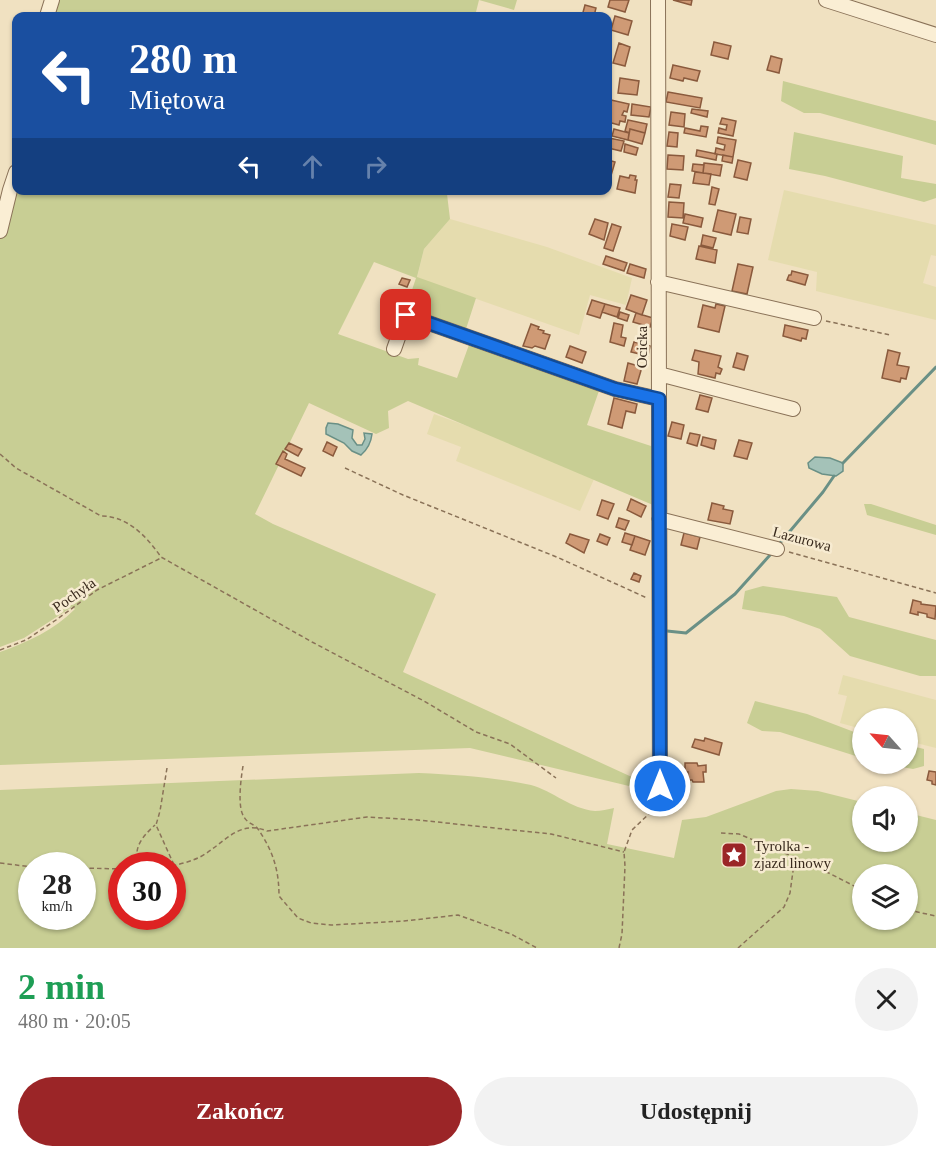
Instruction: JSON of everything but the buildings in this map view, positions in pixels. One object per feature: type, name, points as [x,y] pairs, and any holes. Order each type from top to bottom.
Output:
[{"type":"street","name":"Ocicka","points":[[658,0],[660,802]]},
{"type":"street","points":[[826,0],[936,35]]},
{"type":"street","points":[[0,231],[5,188]]},
{"type":"street","points":[[658,282],[814,318]]},
{"type":"street","points":[[394,349],[406,315],[615,389],[659,399]]},
{"type":"street","points":[[658,374],[792,409]]},
{"type":"street","name":"Lazurowa","points":[[659,519],[777,549]]},
{"type":"path","points":[[814,318],[890,335]]},
{"type":"path","points":[[0,454],[16,468],[101,516],[114,516],[145,535],[161,557],[312,642],[424,701],[476,732],[510,744],[555,778]]},
{"type":"path","points":[[345,468],[403,495],[559,558],[650,599],[659,599]]},
{"type":"path","name":"Lazurowa","points":[[777,549],[936,593]]},
{"type":"path","name":"Pochyła","points":[[0,650],[26,640],[97,590],[161,557]]},
{"type":"path","points":[[243,766],[241,810],[245,820],[267,831],[367,817],[418,820],[551,834],[624,852]]},
{"type":"path","points":[[137,852],[139,843],[156,825],[167,768]]},
{"type":"path","points":[[619,948],[622,934],[625,848],[632,830],[660,802]]},
{"type":"path","points":[[156,825],[167,852]]},
{"type":"path","points":[[186,862],[199,857],[240,829],[256,826]]},
{"type":"path","points":[[256,826],[279,874],[279,896],[298,918],[311,923],[331,925],[458,915],[511,934],[537,948]]},
{"type":"path","points":[[721,833],[739,834],[852,885]]},
{"type":"path","points":[[738,948],[784,907],[790,893],[793,871],[802,861]]},
{"type":"path","points":[[0,862],[18,865]]},
{"type":"path","points":[[918,912],[936,916]]},
{"type":"shaded area","points":[[784,190],[936,225],[936,256],[931,255],[923,283],[936,287],[936,320],[816,291],[817,272],[768,260]]},
{"type":"shaded area","points":[[450,219],[547,247],[632,278],[626,305],[590,295],[579,335],[417,278],[424,249]]},
{"type":"shaded area","points":[[434,414],[497,437],[594,479],[580,511],[456,461],[461,447],[427,434]]},
{"type":"shaded area","points":[[843,675],[936,700],[936,748],[918,744],[918,708],[852,708],[852,726],[840,723],[847,696],[838,694]]},
{"type":"green space","points":[[52,0],[479,0],[476,12],[48,12]]},
{"type":"green space","points":[[479,0],[517,0],[514,10]]},
{"type":"green space","points":[[783,81],[936,121],[936,145],[820,113],[804,113],[781,101]]},
{"type":"green space","points":[[794,132],[903,156],[901,178],[936,184],[936,198],[924,202],[789,169]]},
{"type":"green space","points":[[14,195],[447,195],[450,219],[424,249],[417,277],[476,298],[465,332],[407,312],[406,308],[416,278],[374,262],[338,334],[408,359],[419,358],[418,365],[457,378],[470,342],[600,388],[587,425],[654,447],[653,505],[408,401],[388,411],[389,428],[376,434],[309,403],[255,514],[273,524],[436,594],[403,672],[637,781],[629,786],[470,748],[0,765],[0,652],[40,635],[75,609],[72,607],[24,638],[0,647],[0,231]]},
{"type":"green space","points":[[864,504],[871,504],[936,525],[936,535],[867,515]]},
{"type":"green space","points":[[763,586],[837,597],[849,617],[936,640],[936,676],[920,676],[850,656],[820,629],[784,616],[742,609],[745,591]]},
{"type":"green space","points":[[755,701],[807,714],[852,731],[852,755],[780,732],[762,731],[747,723]]},
{"type":"green space","points":[[918,748],[924,749],[924,766],[918,768]]},
{"type":"green space","points":[[419,773],[475,777],[531,785],[586,810],[614,808],[607,844],[674,858],[682,820],[706,817],[776,791],[791,789],[818,791],[852,800],[852,852],[918,852],[918,816],[936,820],[936,948],[0,948],[0,790]]},
{"type":"water","points":[[328,423],[353,430],[352,438],[357,445],[362,445],[365,439],[364,433],[372,434],[370,443],[361,455],[352,451],[344,443],[326,434]]},
{"type":"water","points":[[815,457],[830,458],[843,463],[843,471],[836,476],[822,474],[809,468],[808,463]]},
{"type":"waterway","points":[[843,463],[936,367]]},
{"type":"waterway","points":[[780,543],[834,476]]},
{"type":"waterway","points":[[667,631],[686,633],[735,594],[770,555]]},
{"type":"place","name":"Tyrolka - zjazd linowy","points":[[734,855]]},
{"type":"route","points":[[406,315],[615,389],[659,399],[660,786]]}]
